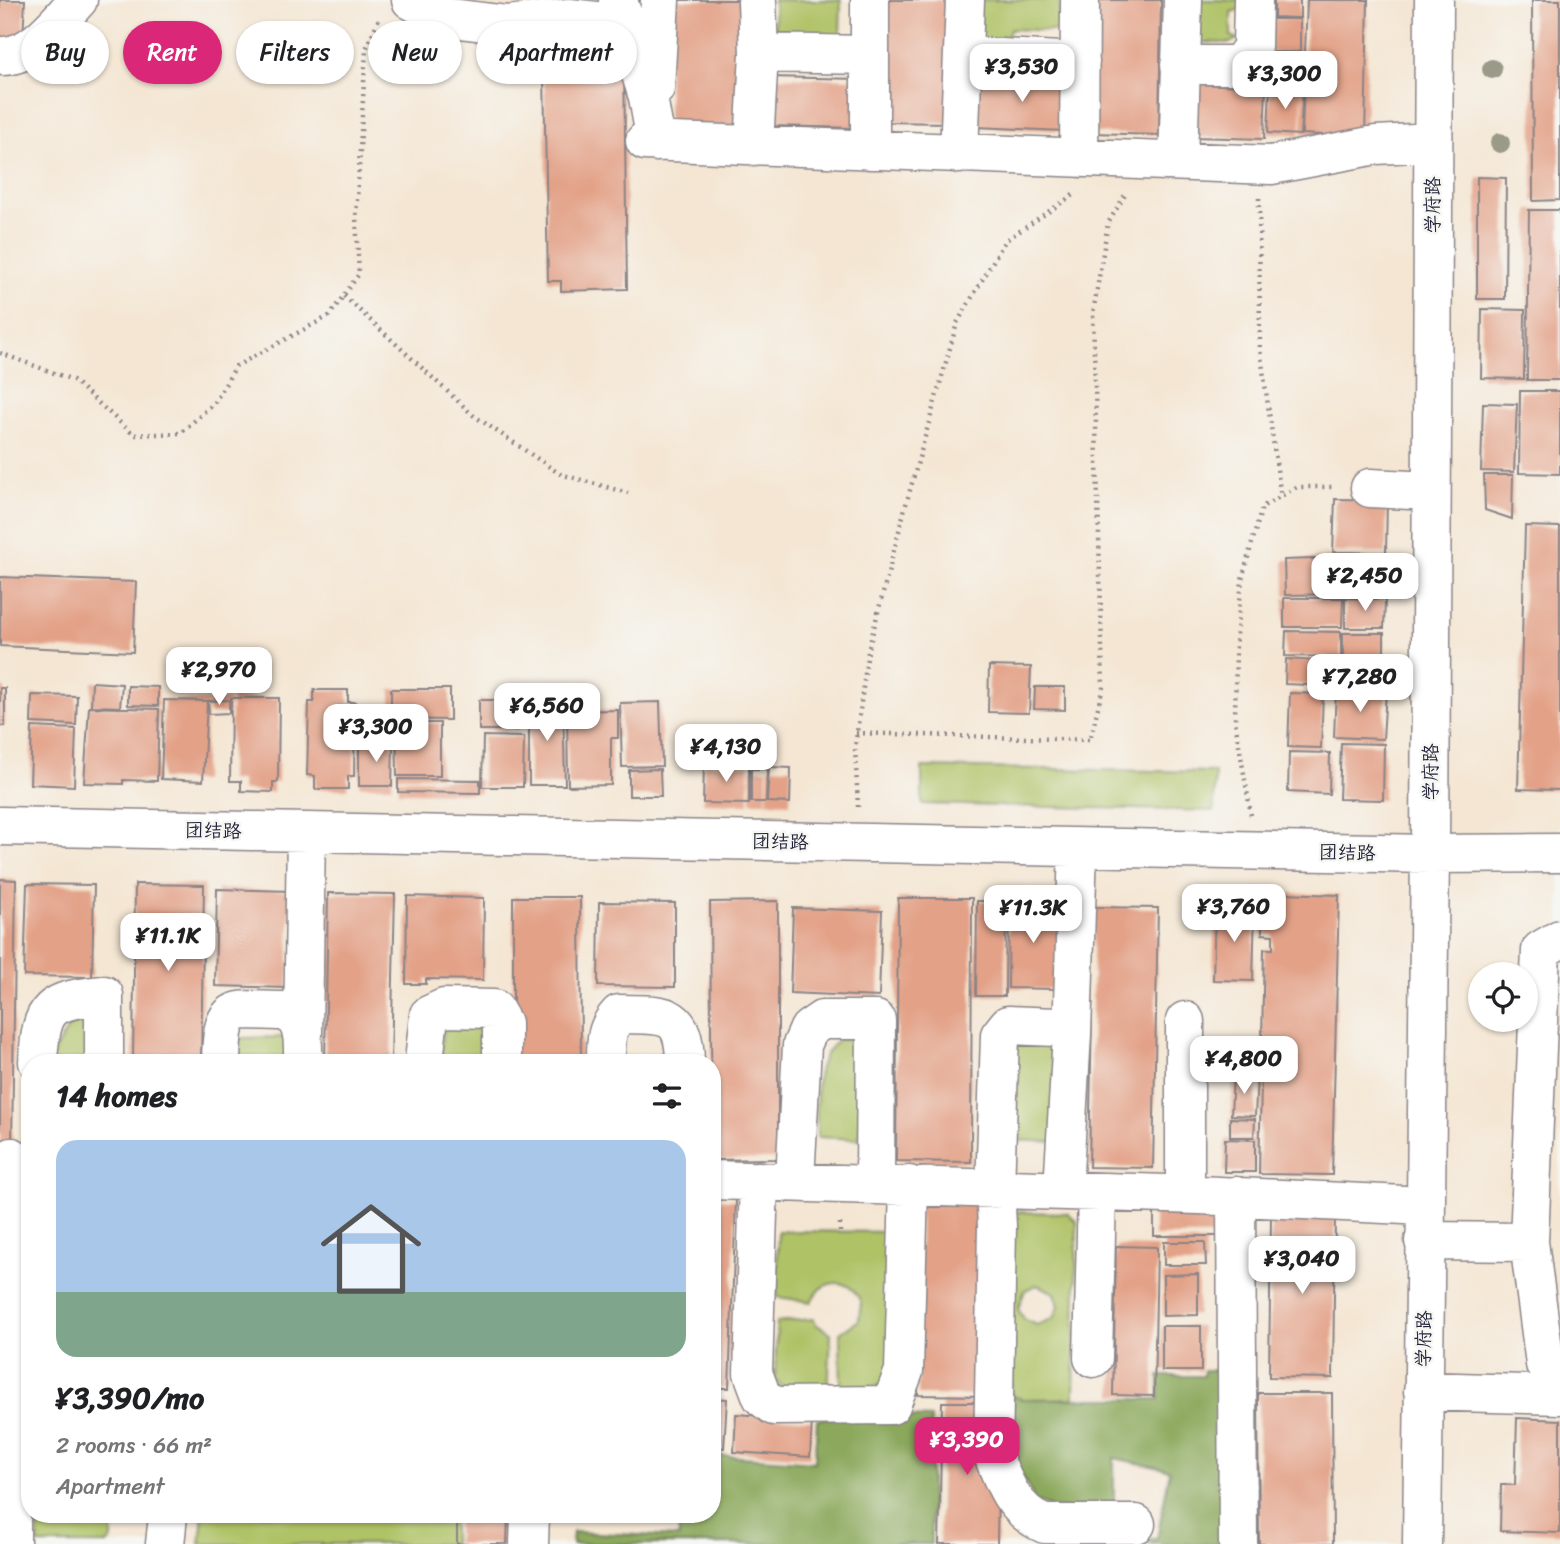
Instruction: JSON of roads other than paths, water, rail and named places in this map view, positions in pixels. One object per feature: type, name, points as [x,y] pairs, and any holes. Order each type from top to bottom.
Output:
[{"type":"street","points":[[3,56],[17,56],[50,30],[78,0]]},
{"type":"street","points":[[650,130],[655,96],[655,38],[660,0]]},
{"type":"street","points":[[870,0],[870,150]]},
{"type":"street","points":[[959,154],[965,0]]},
{"type":"street","points":[[1078,175],[1080,0]]},
{"type":"street","points":[[1162,161],[1180,65],[1183,0]]},
{"type":"street","points":[[1180,65],[1240,65],[1252,47],[1253,0]]},
{"type":"street","name":"学府路","points":[[1422,1544],[1430,854],[1434,0]]},
{"type":"street","points":[[754,146],[759,53],[757,2]]},
{"type":"street","points":[[396,6],[443,17],[508,25],[621,12],[650,130]]},
{"type":"street","points":[[759,53],[870,55]]},
{"type":"street","points":[[964,56],[1080,62]]},
{"type":"street","points":[[650,130],[754,146],[959,154],[1078,175],[1162,161],[1259,164],[1376,145],[1433,142]]},
{"type":"street","points":[[1370,488],[1431,491]]},
{"type":"street","name":"团结路","points":[[0,826],[1078,848],[1430,854],[1560,853]]},
{"type":"street","points":[[303,1049],[306,832]]},
{"type":"street","points":[[1078,848],[1072,1034],[1080,1191],[1093,1358]]},
{"type":"street","points":[[1560,939],[1541,950],[1546,1199],[1529,1241],[1548,1288],[1545,1364],[1560,1376]]},
{"type":"street","points":[[38,1054],[40,1030],[45,1015],[66,999],[104,995],[104,1054]]},
{"type":"street","points":[[425,1054],[429,1015],[444,1009],[494,1009],[502,1023],[502,1054]]},
{"type":"street","points":[[221,1054],[222,1028],[228,1016],[238,1011],[288,1011],[299,1020],[303,1049]]},
{"type":"street","points":[[606,1054],[606,1035],[610,1023],[618,1014],[667,1015],[678,1025],[685,1038],[685,1054]]},
{"type":"street","points":[[822,1020],[876,1020],[892,1184],[904,1371],[891,1405],[774,1406],[762,1397],[753,1373],[777,1181],[802,1045],[808,1029],[822,1020]]},
{"type":"street","points":[[1185,1021],[1185,1194]]},
{"type":"street","points":[[1072,1034],[1056,1027],[1008,1025],[1000,1035],[995,1189],[997,1226],[993,1455],[1004,1484],[1017,1504],[1031,1518],[1045,1524],[1136,1524]]},
{"type":"street","points":[[11,1544],[6,1500],[14,1157]]},
{"type":"street","points":[[721,1180],[1236,1196],[1529,1241]]},
{"type":"street","points":[[1236,1196],[1238,1544]]},
{"type":"street","points":[[1423,1391],[1560,1395]]},
{"type":"street","points":[[1017,1504],[1017,1544]]},
{"type":"street","points":[[529,1544],[530,1523]]}]
